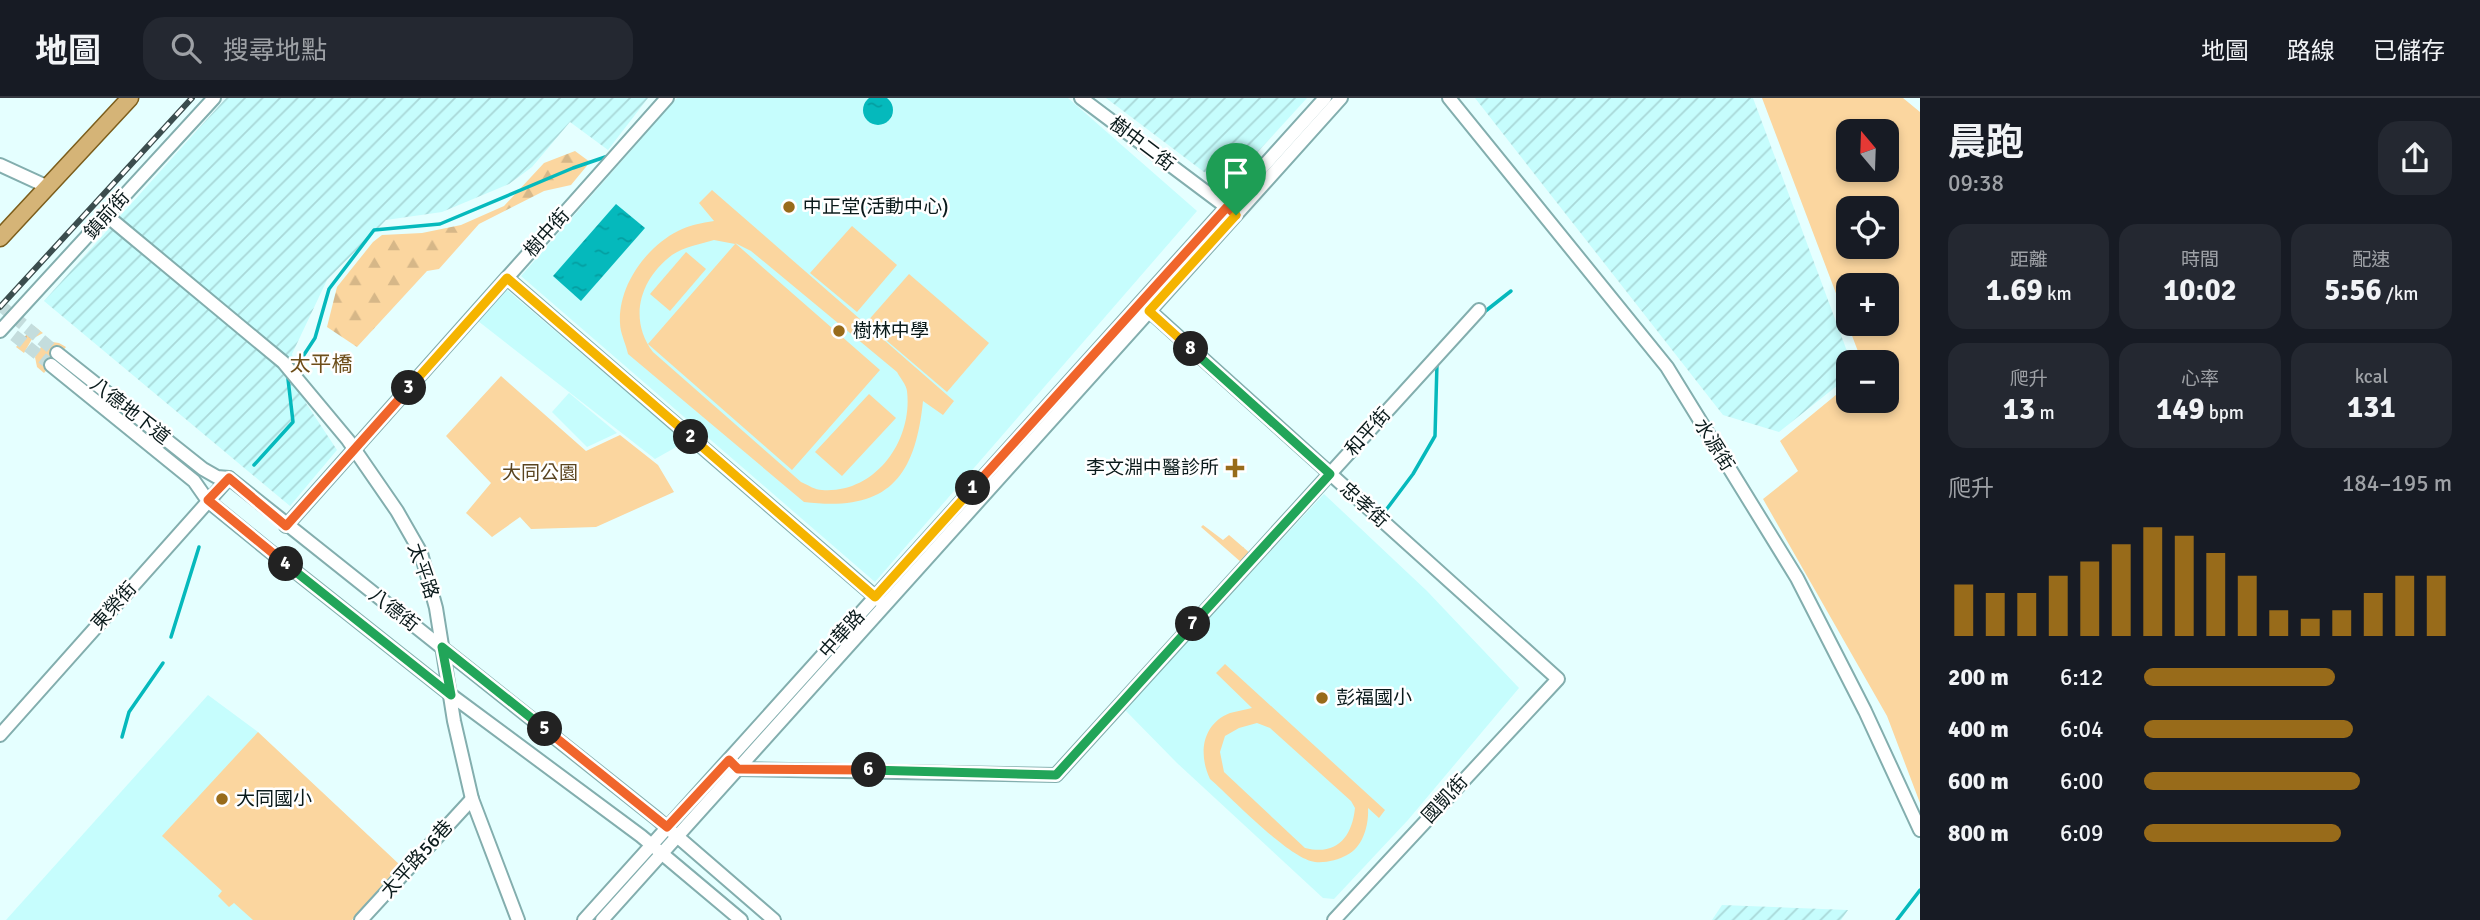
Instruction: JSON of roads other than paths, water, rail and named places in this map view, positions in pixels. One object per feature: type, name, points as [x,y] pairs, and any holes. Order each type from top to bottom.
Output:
[{"type":"main road","points":[[0,238],[130,98]]},
{"type":"street","name":"鎮前街","points":[[0,331],[214,98]]},
{"type":"street","name":"樹中街","points":[[286,526],[667,98]]},
{"type":"street","name":"樹中二街","points":[[1081,98],[1231,211]]},
{"type":"street","name":"中華路","points":[[584,920],[656,849],[677,836],[733,765],[1231,211],[1325,98]]},
{"type":"street","name":"中華路","points":[[1231,211],[1341,98]]},
{"type":"street","name":"水源街","points":[[1449,98],[1667,367],[1797,578],[1865,711],[1920,830]]},
{"type":"street","points":[[0,165],[48,187]]},
{"type":"street","name":"太平路","points":[[106,215],[295,374],[348,440],[397,511],[421,552],[436,608],[454,721],[472,799],[518,920]]},
{"type":"street","points":[[507,278],[880,601]]},
{"type":"street","name":"忠孝街","points":[[1145,307],[1558,679]]},
{"type":"street","name":"和平街","points":[[733,765],[1056,775],[1479,310]]},
{"type":"street","name":"八德地下道","points":[[194,481],[54,359],[204,469]]},
{"type":"street","points":[[1046,386],[1061,399]]},
{"type":"street","name":"八德街","points":[[204,469],[217,477],[229,478],[667,827],[774,920]]},
{"type":"street","name":"東榮街","points":[[0,735],[229,478]]},
{"type":"street","name":"八德街","points":[[194,481],[208,500],[451,695],[656,849],[741,920]]},
{"type":"street","name":"國凱街","points":[[1334,920],[1558,679]]},
{"type":"street","name":"中華路","points":[[602,920],[656,849],[667,827],[733,765]]},
{"type":"street","name":"太平路56巷","points":[[361,920],[472,799]]},
{"type":"water","points":[[878,95],[888,100],[893,110],[888,120],[878,125],[868,120],[863,110],[868,100]]},
{"type":"water","points":[[616,204],[645,228],[581,301],[553,276]]},
{"type":"waterway","points":[[254,465],[293,422],[288,379],[315,338],[329,289],[374,230],[440,224],[573,168],[611,155]]},
{"type":"waterway","points":[[1483,313],[1511,291]]},
{"type":"waterway","points":[[1386,510],[1413,474],[1435,436],[1437,363]]},
{"type":"waterway","points":[[171,637],[199,547]]},
{"type":"waterway","points":[[122,737],[129,712],[163,663]]},
{"type":"waterway","points":[[1897,920],[1920,890]]},
{"type":"tunnel","points":[[0,305],[57,353]]},
{"type":"tunnel","points":[[0,324],[51,365]]},
{"type":"railway","points":[[0,307],[192,98]]},
{"type":"place","name":"中正堂(活動中心)","points":[[789,207]]},
{"type":"place","name":"樹林中學","points":[[839,331]]},
{"type":"place","name":"李文淵中醫診所","points":[[1235,468]]},
{"type":"place","name":"彭福國小","points":[[1322,698]]},
{"type":"place","name":"大同國小","points":[[222,799]]},
{"type":"district","name":"太平橋","points":[[321,364]]},
{"type":"park label","name":"大同公園","points":[[540,473]]}]
